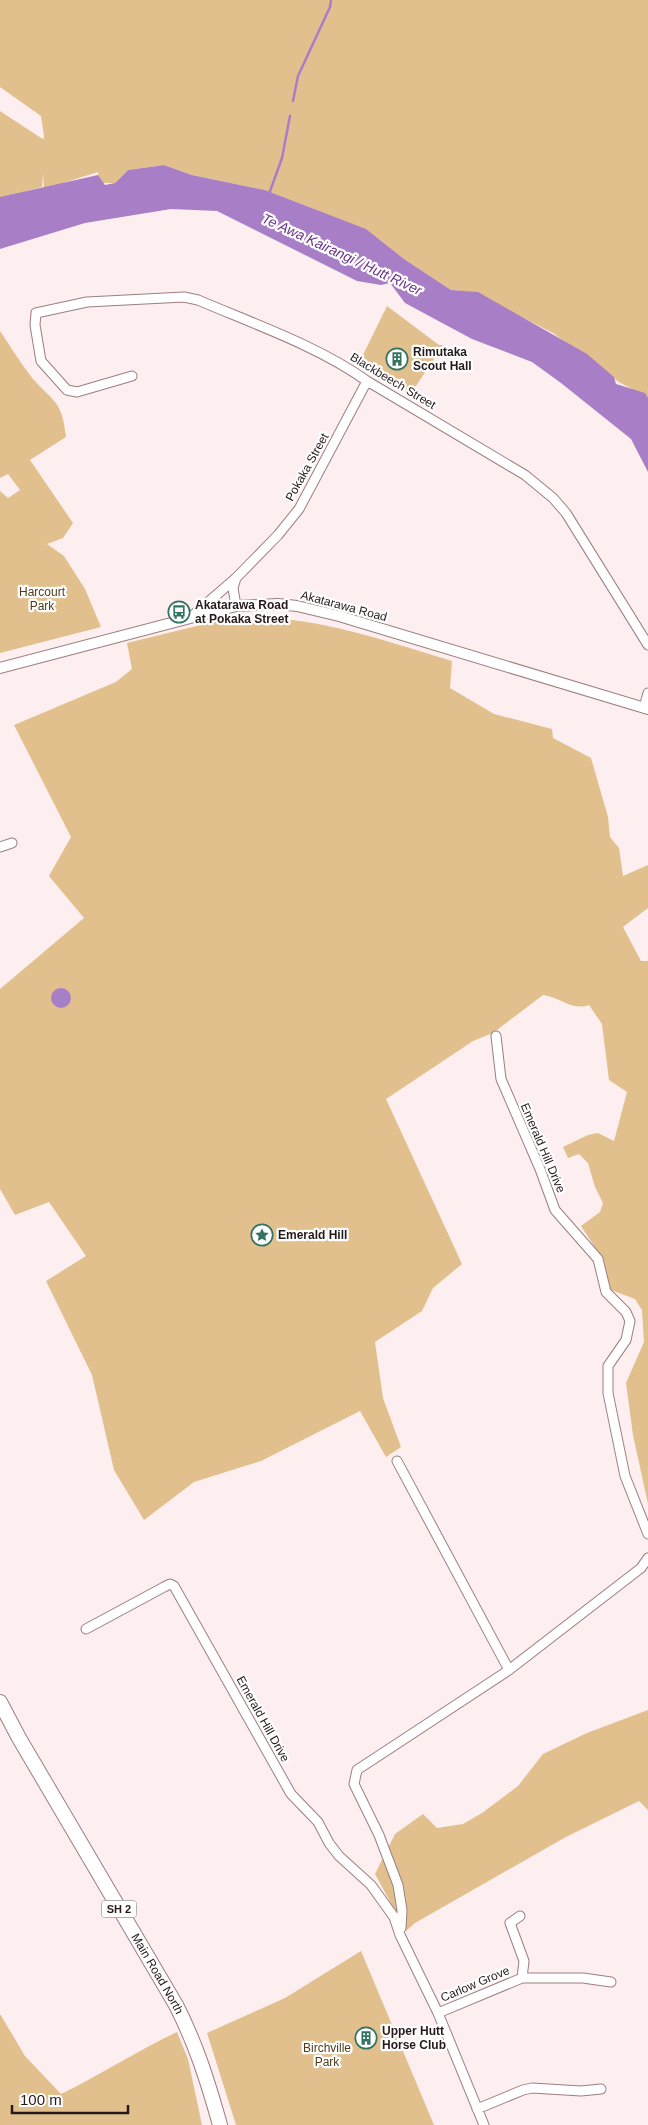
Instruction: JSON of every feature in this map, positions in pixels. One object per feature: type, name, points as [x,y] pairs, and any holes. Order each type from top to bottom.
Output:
[{"type":"highway","name":"Main Road North","points":[[0,1702],[19,1738],[176,2004],[192,2035],[220,2125]]},
{"type":"street","name":"Blackbeech Street","points":[[132,376],[78,392],[67,390],[41,361],[35,325],[36,313],[87,302],[184,297],[198,300],[314,350],[350,368],[367,381],[525,475],[548,493],[566,513],[648,645]]},
{"type":"street","name":"Pokaka Street","points":[[189,619],[236,578],[278,535],[299,509],[367,381]]},
{"type":"street","points":[[236,578],[233,588],[236,606]]},
{"type":"street","name":"Akatarawa Road","points":[[0,668],[236,606],[278,604],[317,610],[646,708]]},
{"type":"street","points":[[646,708],[648,694]]},
{"type":"street","points":[[0,847],[12,843]]},
{"type":"street","name":"Emerald Hill Drive","points":[[496,1036],[501,1079],[540,1169],[555,1210],[598,1258],[606,1292],[626,1312],[630,1321],[626,1340],[608,1366],[608,1393],[625,1476],[648,1534]]},
{"type":"street","points":[[397,1461],[509,1670]]},
{"type":"street","points":[[400,1935],[402,1910],[398,1885],[379,1835],[354,1784],[354,1776],[357,1770],[509,1670],[641,1568],[648,1558]]},
{"type":"street","name":"Emerald Hill Drive","points":[[86,1629],[170,1584],[174,1586],[291,1794],[318,1822],[329,1843],[339,1856],[371,1885],[394,1917],[400,1935],[438,2013],[484,2125]]},
{"type":"street","name":"Carlow Grove","points":[[520,1916],[510,1923],[524,1961],[522,1978]]},
{"type":"street","name":"Carlow Grove","points":[[438,2013],[522,1978],[583,1978],[611,1982]]},
{"type":"street","points":[[477,2109],[532,2088],[581,2091],[601,2089]]},
{"type":"green space","points":[[0,0],[648,0],[648,398],[619,382],[553,333],[473,292],[451,290],[404,259],[365,229],[265,190],[192,175],[164,165],[128,170],[115,183],[99,183],[98,172],[44,189],[43,174],[42,187],[0,198],[0,111],[41,138],[44,139],[44,136],[41,116],[0,87]]},
{"type":"green space","points":[[387,306],[439,345],[443,345],[410,395],[358,365]]},
{"type":"green space","name":"Harcourt Park","points":[[0,331],[33,379],[60,409],[66,437],[30,460],[73,523],[63,538],[47,544],[64,556],[85,589],[101,627],[0,653],[0,491],[8,498],[20,490],[8,474],[0,478]]},
{"type":"green space","points":[[268,618],[315,623],[338,628],[452,661],[450,688],[494,714],[552,729],[553,738],[591,758],[608,817],[610,837],[619,848],[623,876],[648,865],[648,908],[623,927],[641,961],[648,961],[648,1504],[633,1435],[626,1383],[644,1342],[642,1310],[635,1299],[611,1290],[600,1255],[581,1226],[600,1212],[603,1203],[595,1187],[588,1163],[579,1154],[568,1158],[563,1147],[588,1135],[598,1133],[614,1141],[627,1092],[609,1080],[602,1024],[589,1005],[571,1005],[543,995],[493,1033],[473,1041],[386,1099],[462,1264],[433,1288],[422,1311],[375,1342],[383,1398],[401,1447],[386,1457],[360,1411],[261,1461],[194,1482],[144,1520],[114,1470],[92,1375],[46,1281],[86,1256],[49,1202],[15,1215],[0,1189],[0,989],[84,918],[49,876],[71,837],[14,725],[116,682],[132,669],[127,643],[213,622]]},
{"type":"green space","points":[[648,1710],[648,1810],[639,1801],[564,1838],[415,1923],[406,1931],[375,1874],[395,1834],[423,1814],[437,1828],[463,1824],[482,1813],[518,1786],[543,1754],[587,1733]]},
{"type":"green space","name":"Birchville Park","points":[[361,1951],[434,2125],[236,2125],[207,2033],[285,1998]]},
{"type":"green space","points":[[0,2014],[25,2056],[61,2094],[177,2032],[188,2059],[202,2125],[0,2125]]},
{"type":"water","name":"Te Awa Kairangi / Hutt River","points":[[164,165],[192,175],[265,190],[366,229],[404,259],[451,290],[478,292],[587,354],[614,377],[616,384],[645,393],[648,398],[648,472],[631,439],[532,362],[472,339],[405,303],[390,283],[381,285],[357,281],[217,211],[171,209],[85,223],[0,249],[0,197],[98,175],[105,185],[115,183],[128,170]]},
{"type":"water","points":[[57,988],[65,988],[71,994],[71,1002],[65,1008],[57,1008],[51,1002],[51,994]]},
{"type":"waterway","points":[[293,101],[298,76],[330,7],[331,0]]},
{"type":"waterway","points":[[269,194],[282,158],[290,116]]},
{"type":"place","name":"Rimutaka Scout Hall","points":[[397,359]]},
{"type":"place","name":"Akatarawa Road at Pokaka Street","points":[[179,612]]},
{"type":"place","name":"Emerald Hill","points":[[262,1235]]},
{"type":"place","name":"Upper Hutt Horse Club","points":[[366,2038]]}]
